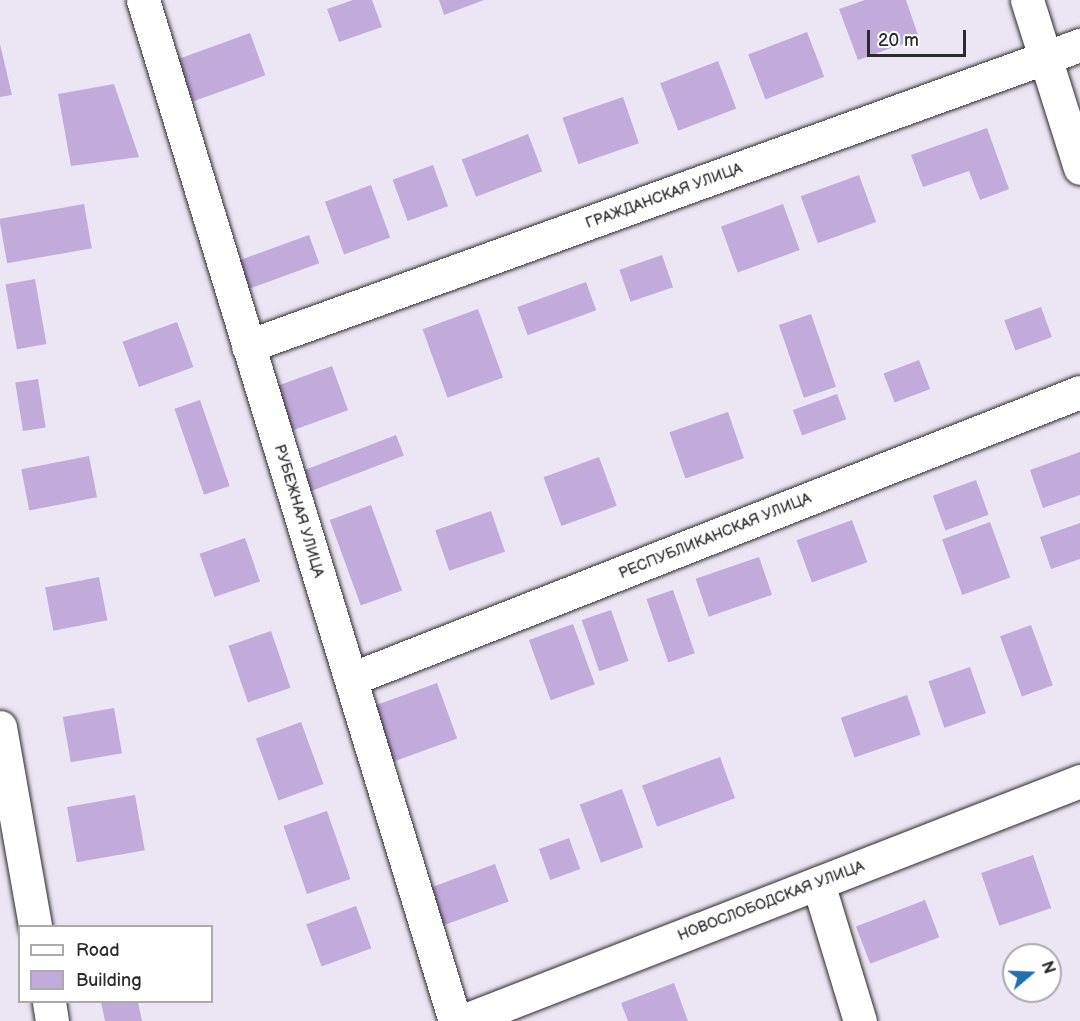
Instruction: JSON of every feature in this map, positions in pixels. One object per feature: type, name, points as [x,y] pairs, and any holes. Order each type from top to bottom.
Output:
[{"type":"street","points":[[1027,0],[1080,168]]},
{"type":"street","name":"РУБЕЖНАЯ УЛИЦА","points":[[153,3],[249,346],[456,1021]]},
{"type":"street","name":"ГРАЖДАНСКАЯ УЛИЦА","points":[[249,346],[1080,45]]},
{"type":"street","name":"РЕСПУБЛИКАНСКАЯ УЛИЦА","points":[[351,680],[1080,392]]},
{"type":"street","points":[[0,727],[35,925]]},
{"type":"street","name":"НОВОСЛОБОДСКАЯ УЛИЦА","points":[[463,1021],[1080,781]]},
{"type":"street","points":[[818,883],[860,1021]]},
{"type":"street","points":[[48,1003],[52,1021]]},
{"type":"building","points":[[353,0],[372,0],[382,27],[339,42],[327,9]]},
{"type":"building","points":[[439,0],[484,0],[444,15]]},
{"type":"building","points":[[865,0],[906,0],[919,38],[858,60],[839,9]]},
{"type":"building","points":[[807,32],[824,77],[765,99],[748,55]]},
{"type":"building","points":[[250,33],[265,75],[193,102],[178,59]]},
{"type":"building","points":[[0,44],[12,95],[0,97]]},
{"type":"building","points":[[718,61],[736,109],[678,131],[660,83]]},
{"type":"building","points":[[114,84],[139,157],[71,166],[58,94]]},
{"type":"building","points":[[623,97],[639,143],[578,164],[562,118]]},
{"type":"building","points":[[987,128],[1009,189],[980,200],[969,171],[923,187],[911,155]]},
{"type":"building","points":[[528,134],[542,171],[476,197],[462,159]]},
{"type":"building","points":[[433,165],[448,206],[408,221],[393,180]]},
{"type":"building","points":[[859,175],[876,222],[818,243],[801,196]]},
{"type":"building","points":[[371,185],[390,238],[344,254],[325,202]]},
{"type":"building","points":[[84,204],[92,248],[7,263],[0,219]]},
{"type":"building","points":[[783,204],[800,250],[738,273],[721,227]]},
{"type":"building","points":[[309,235],[319,263],[247,290],[237,261]]},
{"type":"building","points":[[662,255],[673,287],[631,302],[619,270]]},
{"type":"building","points":[[35,279],[46,344],[17,349],[5,284]]},
{"type":"building","points":[[586,282],[596,310],[528,335],[517,307]]},
{"type":"building","points":[[1041,307],[1052,337],[1015,350],[1004,320]]},
{"type":"building","points":[[478,309],[503,378],[448,398],[423,329]]},
{"type":"building","points":[[811,314],[836,387],[804,398],[779,325]]},
{"type":"building","points":[[177,322],[193,367],[139,387],[122,342]]},
{"type":"building","points":[[919,360],[930,389],[895,403],[884,374]]},
{"type":"building","points":[[332,366],[348,410],[289,432],[273,388]]},
{"type":"building","points":[[38,379],[46,427],[23,431],[15,383]]},
{"type":"building","points":[[837,394],[846,419],[802,435],[793,410]]},
{"type":"building","points":[[200,400],[230,486],[204,495],[174,409]]},
{"type":"building","points":[[728,412],[744,458],[685,479],[669,432]]},
{"type":"building","points":[[396,435],[404,456],[307,493],[299,472]]},
{"type":"building","points":[[1080,452],[1080,495],[1043,508],[1030,470]]},
{"type":"building","points":[[89,456],[97,497],[29,510],[21,469]]},
{"type":"building","points":[[599,457],[617,506],[561,526],[544,477]]},
{"type":"building","points":[[976,480],[989,515],[945,531],[933,496]]},
{"type":"building","points":[[371,505],[402,591],[361,606],[330,520]]},
{"type":"building","points":[[491,511],[505,552],[449,571],[435,530]]},
{"type":"building","points":[[852,520],[867,562],[812,582],[797,540]]},
{"type":"building","points":[[990,522],[1010,577],[962,595],[942,539]]},
{"type":"building","points":[[1080,523],[1080,559],[1051,569],[1040,537]]},
{"type":"building","points":[[245,538],[260,581],[215,597],[200,554]]},
{"type":"building","points":[[759,557],[772,595],[709,617],[696,579]]},
{"type":"building","points":[[99,577],[107,620],[53,631],[45,587]]},
{"type":"building","points":[[673,590],[695,653],[668,662],[647,599]]},
{"type":"building","points":[[611,610],[629,661],[599,671],[582,620]]},
{"type":"building","points":[[573,624],[595,684],[551,700],[529,640]]},
{"type":"building","points":[[1031,625],[1053,685],[1022,696],[1000,636]]},
{"type":"building","points":[[271,631],[291,688],[248,702],[228,646]]},
{"type":"building","points":[[970,667],[986,713],[944,728],[928,681]]},
{"type":"building","points":[[437,683],[457,738],[385,765],[365,709]]},
{"type":"building","points":[[907,695],[921,735],[854,758],[841,718]]},
{"type":"building","points":[[114,708],[122,753],[71,762],[63,717]]},
{"type":"building","points":[[301,722],[324,784],[278,800],[256,738]]},
{"type":"building","points":[[720,757],[735,798],[657,827],[642,785]]},
{"type":"building","points":[[622,789],[643,847],[601,863],[580,804]]},
{"type":"building","points":[[135,795],[145,850],[77,862],[67,807]]},
{"type":"building","points":[[327,811],[350,879],[307,894],[284,826]]},
{"type":"building","points":[[569,838],[580,869],[550,880],[539,849]]},
{"type":"building","points":[[1033,855],[1051,908],[999,926],[981,873]]},
{"type":"building","points":[[495,864],[509,902],[441,926],[427,889]]},
{"type":"building","points":[[925,900],[939,937],[870,964],[856,927]]},
{"type":"building","points":[[356,906],[371,948],[322,966],[306,924]]},
{"type":"building","points":[[674,983],[688,1021],[628,1021],[621,1003]]},
{"type":"building","points":[[101,1003],[138,1003],[142,1021],[105,1021]]}]
